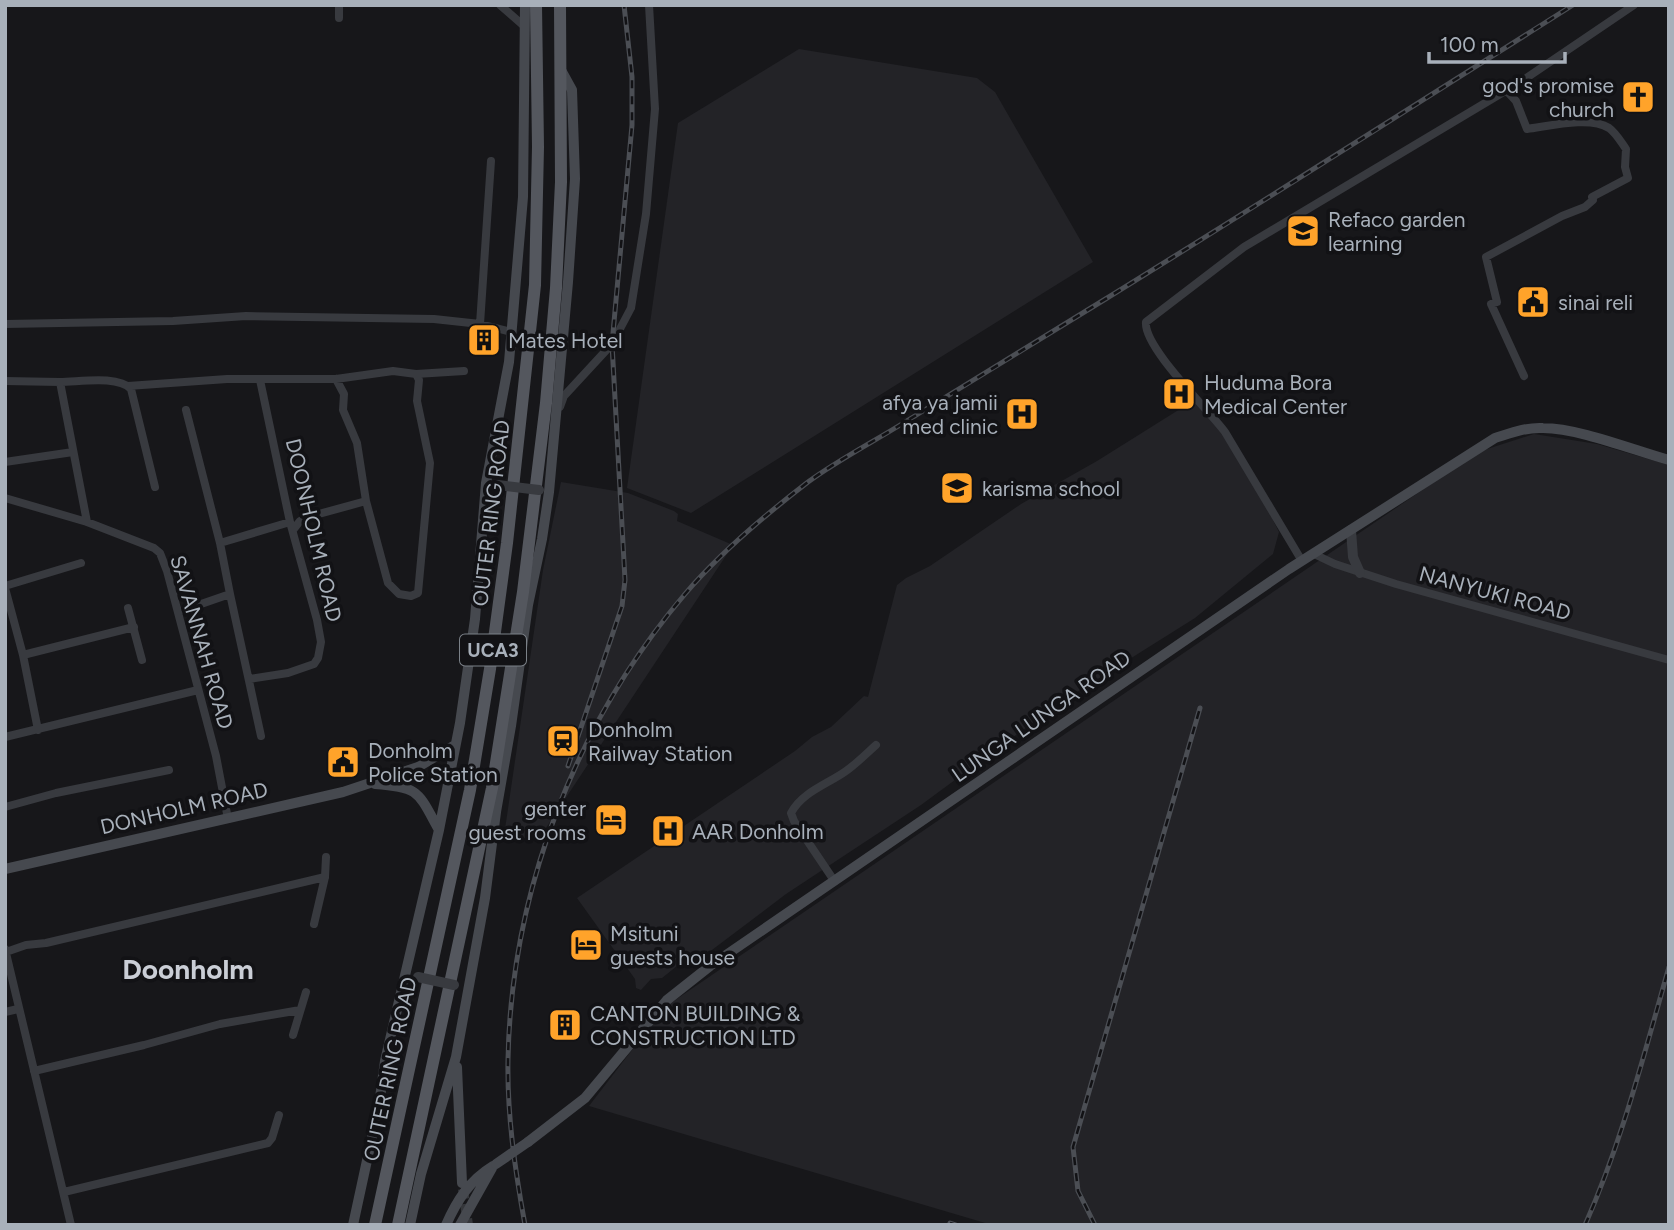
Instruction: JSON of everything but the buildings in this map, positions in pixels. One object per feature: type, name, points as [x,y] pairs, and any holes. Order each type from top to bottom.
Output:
[{"type":"main road","name":"UCA3","points":[[456,745],[509,362],[523,197],[524,5]]},
{"type":"main road","name":"OUTER RING ROAD","points":[[375,1225],[470,790],[508,543],[535,285],[538,147],[536,5]]},
{"type":"main road","name":"OUTER RING ROAD","points":[[398,1225],[492,788],[523,592],[546,403],[556,288],[561,182],[560,5]]},
{"type":"main road","name":"OUTER RING ROAD","points":[[410,1225],[421,1174],[456,1057],[485,898],[528,605],[542,539],[544,491],[556,417],[575,179],[572,90],[561,70]]},
{"type":"main road","name":"LUNGA LUNGA ROAD","points":[[446,1225],[455,1205],[480,1173],[528,1142],[585,1098],[667,1000],[710,966],[1302,561],[1495,438],[1519,430],[1544,428],[1574,433],[1669,460]]},
{"type":"main road","name":"OUTER RING ROAD","points":[[353,1225],[386,1060],[412,976],[421,898],[439,830],[456,745]]},
{"type":"main road","points":[[372,783],[418,767],[456,745]]},
{"type":"main road","points":[[372,783],[400,786],[416,793],[425,803],[439,830]]},
{"type":"main road","name":"DONHOLM ROAD","points":[[5,869],[228,819],[372,783]]},
{"type":"main road","points":[[456,1057],[462,1183]]},
{"type":"main road","name":"LUNGA LUNGA ROAD","points":[[460,1225],[495,1165]]},
{"type":"street","points":[[339,5],[339,18]]},
{"type":"street","points":[[500,5],[524,26]]},
{"type":"street","points":[[556,417],[564,396],[612,344],[631,308],[646,214],[655,108],[649,5]]},
{"type":"street","points":[[1302,561],[1225,432],[1174,372],[1146,331],[1146,322],[1244,247],[1522,81],[1634,5]]},
{"type":"street","points":[[1505,89],[1516,101],[1527,129],[1585,122],[1599,123],[1611,129],[1626,149],[1625,167],[1628,178],[1592,197],[1593,200],[1585,207],[1542,226],[1486,257],[1497,302],[1491,304],[1524,376]]},
{"type":"street","points":[[480,324],[491,161]]},
{"type":"street","points":[[5,324],[173,321],[246,316],[434,319],[480,324],[511,332]]},
{"type":"street","points":[[128,386],[227,379],[336,379],[393,371],[415,374],[464,371]]},
{"type":"street","points":[[336,379],[344,394],[343,410],[357,443],[366,501],[388,583],[400,594],[411,596],[418,593],[430,463],[417,401],[419,380],[415,374]]},
{"type":"street","name":"DOONHOLM ROAD","points":[[249,679],[296,671],[314,664],[318,658],[320,642],[260,380]]},
{"type":"street","points":[[5,381],[118,381],[128,386],[131,389],[155,487]]},
{"type":"street","points":[[60,382],[87,523]]},
{"type":"street","points":[[186,410],[220,542],[261,736]]},
{"type":"street","points":[[5,462],[73,452]]},
{"type":"street","points":[[492,484],[544,491]]},
{"type":"street","name":"SAVANNAH ROAD","points":[[5,498],[87,523],[160,552],[216,756],[228,819]]},
{"type":"street","points":[[220,542],[292,526],[308,517],[366,501]]},
{"type":"street","points":[[1351,530],[1353,557],[1360,573]]},
{"type":"street","name":"NANYUKI ROAD","points":[[1314,554],[1360,573],[1669,660]]},
{"type":"street","points":[[38,730],[23,655],[5,587],[81,563]]},
{"type":"street","points":[[178,612],[230,594]]},
{"type":"street","points":[[128,608],[142,660]]},
{"type":"street","points":[[23,655],[134,627]]},
{"type":"street","points":[[5,737],[198,690]]},
{"type":"street","points":[[834,879],[794,821],[792,813],[795,805],[846,771],[876,745]]},
{"type":"street","points":[[5,807],[55,793],[169,770]]},
{"type":"street","points":[[314,924],[326,857]]},
{"type":"street","points":[[71,1225],[6,951],[324,877]]},
{"type":"street","points":[[412,976],[467,988]]},
{"type":"street","points":[[293,1035],[306,992]]},
{"type":"street","points":[[5,1012],[18,1009]]},
{"type":"street","points":[[34,1071],[220,1024],[300,1010]]},
{"type":"street","points":[[64,1192],[268,1143],[279,1115]]},
{"type":"shaded area","points":[[799,49],[977,78],[995,92],[1093,262],[691,513],[627,488],[678,123]]},
{"type":"shaded area","points":[[1196,399],[1220,430],[1279,532],[1273,554],[1195,618],[1058,704],[921,805],[786,894],[700,959],[677,966],[662,978],[651,979],[641,990],[636,988],[635,979],[577,898],[812,737],[831,727],[864,696],[868,697],[897,585],[930,566],[1021,504],[1097,461]]},
{"type":"shaded area","points":[[1534,434],[1597,444],[1669,465],[1669,1225],[992,1225],[589,1106],[665,1007],[1478,452]]},
{"type":"shaded area","points":[[561,482],[628,493],[674,511],[678,514],[677,521],[733,545],[538,840],[504,836],[543,570]]},
{"type":"tunnel","points":[[463,1189],[468,1225]]},
{"type":"railway","points":[[568,766],[622,606],[625,580],[612,344],[632,125],[632,77],[624,5]]},
{"type":"railway","points":[[525,1225],[512,1142],[508,1060],[512,997],[522,934],[537,872],[557,812],[582,753],[612,697],[646,644],[685,594],[713,563],[744,535],[819,474],[1159,266],[1573,5]]},
{"type":"railway","points":[[1095,1225],[1078,1191],[1073,1147],[1200,708]]},
{"type":"railway","points":[[1585,1225],[1621,1130],[1669,967]]},
{"type":"railway","points":[[950,1223],[956,1225]]},
{"type":"place","name":"god's promise church","points":[[1638,97]]},
{"type":"place","name":"Refaco garden learning","points":[[1303,231]]},
{"type":"place","name":"sinai reli","points":[[1533,302]]},
{"type":"place","name":"Mates Hotel","points":[[484,340]]},
{"type":"place","name":"Huduma Bora Medical Center","points":[[1179,394]]},
{"type":"place","name":"afya ya jamii med clinic","points":[[1022,414]]},
{"type":"place","name":"karisma school","points":[[957,488]]},
{"type":"place","name":"Donholm Railway Station","points":[[563,741]]},
{"type":"place","name":"Donholm Police Station","points":[[343,762]]},
{"type":"place","name":"genter guest rooms","points":[[611,820]]},
{"type":"place","name":"AAR Donholm","points":[[668,831]]},
{"type":"place","name":"Msituni guests house","points":[[586,945]]},
{"type":"place","name":"CANTON BUILDING & CONSTRUCTION LTD","points":[[565,1025]]},
{"type":"district","name":"Doonholm","points":[[188,969]]}]
